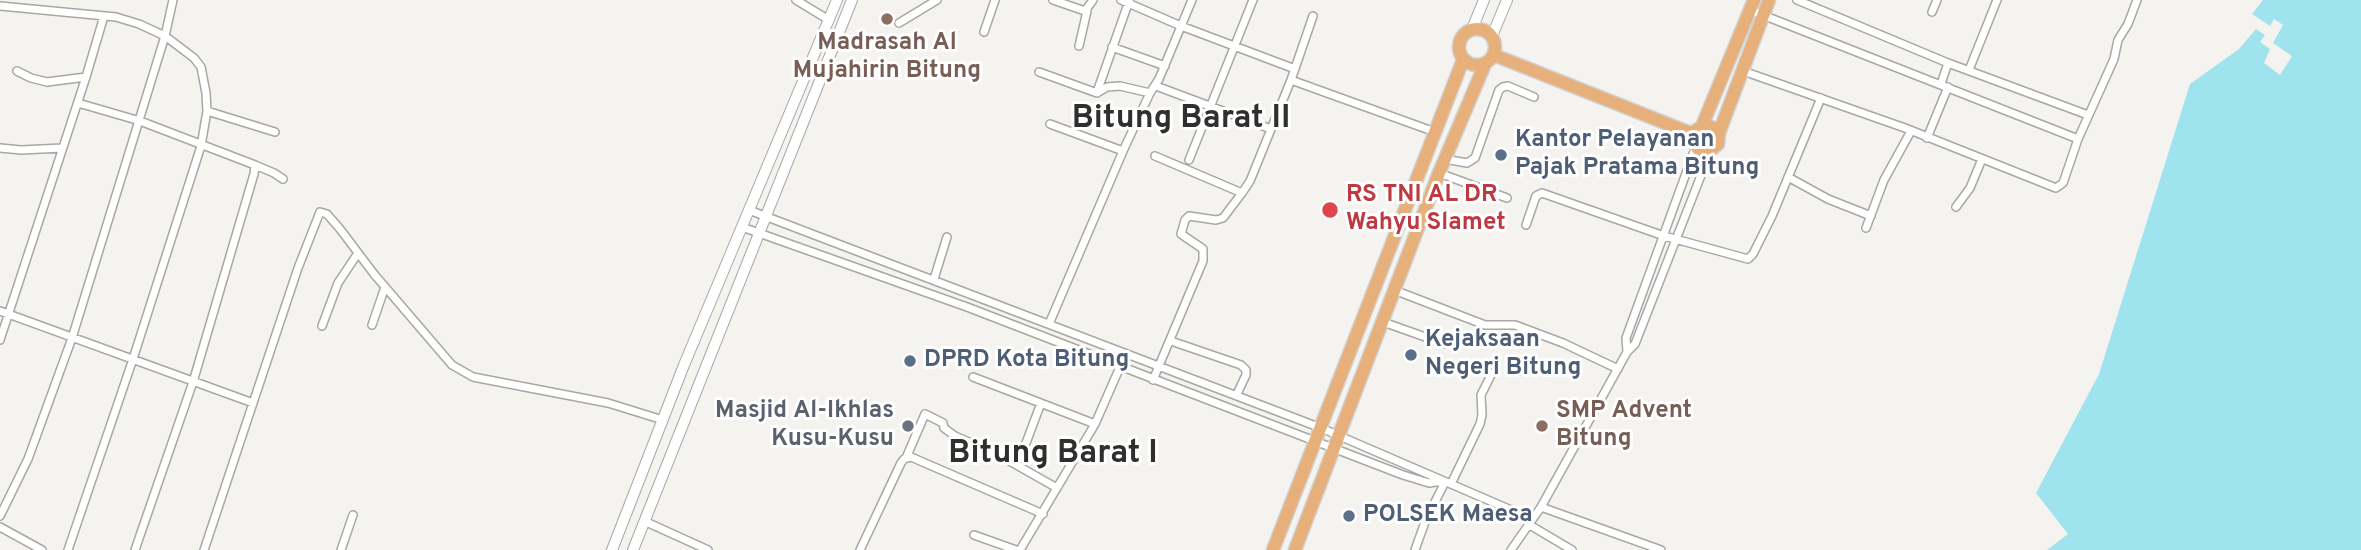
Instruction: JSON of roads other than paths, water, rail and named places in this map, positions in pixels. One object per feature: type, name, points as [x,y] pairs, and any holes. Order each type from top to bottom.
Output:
[{"type":"highway","points":[[1295,550],[1439,173],[1489,59],[1496,49],[1492,36],[1486,30],[1472,29],[1464,33],[1459,42],[1459,52],[1463,60],[1475,65],[1489,59],[1697,136],[1704,151],[1711,150],[1718,144],[1719,133],[1769,0]]},
{"type":"highway","points":[[1697,136],[1752,5]]},
{"type":"highway","points":[[1273,550],[1463,60]]},
{"type":"highway","points":[[1697,136],[1710,125],[1719,133]]},
{"type":"highway","points":[[1383,264],[1402,270]]},
{"type":"street","points":[[0,516],[28,459],[72,338],[166,36],[166,23],[173,0]]},
{"type":"street","points":[[796,0],[829,20]]},
{"type":"street","points":[[612,550],[837,0]]},
{"type":"street","points":[[633,550],[852,0]]},
{"type":"street","points":[[899,23],[936,0]]},
{"type":"street","points":[[984,32],[995,0]]},
{"type":"street","points":[[1053,0],[1087,10]]},
{"type":"street","points":[[1079,46],[1087,10],[1093,0]]},
{"type":"street","points":[[1049,324],[1123,151],[1150,93],[1156,86],[1192,0]]},
{"type":"street","points":[[1189,160],[1253,0]]},
{"type":"street","points":[[1472,29],[1484,0]]},
{"type":"street","points":[[1492,36],[1507,0]]},
{"type":"street","points":[[1797,0],[1948,63],[2088,115]]},
{"type":"street","points":[[1932,12],[1937,0]]},
{"type":"street","points":[[1969,70],[1997,0]]},
{"type":"street","points":[[1743,71],[2059,187],[2109,71],[2118,40],[2128,24],[2137,0]]},
{"type":"street","points":[[1097,93],[1127,1],[1181,26],[1294,69]]},
{"type":"street","points":[[0,5],[126,20],[166,36],[201,67],[206,93],[207,111],[201,146],[68,550]]},
{"type":"street","points":[[1752,5],[1764,14],[2078,139]]},
{"type":"street","points":[[0,340],[78,103],[103,16]]},
{"type":"street","points":[[1153,380],[1203,261],[1203,249],[1181,234],[1185,220],[1189,216],[1216,220],[1223,218],[1250,181],[1291,80],[1313,16]]},
{"type":"street","points":[[1112,47],[1165,66]]},
{"type":"street","points":[[1927,138],[1948,63]]},
{"type":"street","points":[[17,71],[47,82],[86,77]]},
{"type":"street","points":[[1039,72],[1097,93]]},
{"type":"street","points":[[1291,80],[1435,132]]},
{"type":"street","points":[[1097,93],[1107,87],[1120,86],[1150,93]]},
{"type":"street","points":[[1156,86],[1271,129]]},
{"type":"street","points":[[1445,159],[1466,163],[1475,158],[1499,90],[1503,86],[1534,97]]},
{"type":"street","points":[[1526,225],[1536,196],[1542,193],[1664,236],[1748,259],[1760,242],[1821,98]]},
{"type":"street","points":[[78,103],[139,121],[255,165],[283,179]]},
{"type":"street","points":[[207,111],[275,132]]},
{"type":"street","points":[[1050,124],[1123,151]]},
{"type":"street","points":[[1866,228],[1884,180],[1911,131]]},
{"type":"street","points":[[1627,352],[1626,338],[1697,136]]},
{"type":"street","points":[[0,148],[62,148]]},
{"type":"street","points":[[1511,550],[1541,506],[1627,352],[1635,344],[1711,150]]},
{"type":"street","points":[[1155,156],[1242,193]]},
{"type":"street","points":[[1956,207],[1970,188],[1982,159]]},
{"type":"street","points":[[135,550],[193,382],[255,165]]},
{"type":"street","points":[[1439,173],[1507,198]]},
{"type":"street","points":[[1788,177],[1828,199],[1871,216]]},
{"type":"street","points":[[749,210],[1321,428],[1439,477],[1530,522],[1572,550]]},
{"type":"street","points":[[204,550],[317,214],[320,212],[327,214],[452,365],[473,377],[608,403],[663,420]]},
{"type":"street","points":[[742,227],[967,307],[1381,467],[1429,483],[1447,482]]},
{"type":"street","points":[[934,279],[947,237]]},
{"type":"street","points":[[322,326],[338,283],[358,253]]},
{"type":"street","points":[[868,271],[873,257]]},
{"type":"street","points":[[372,325],[385,287]]},
{"type":"street","points":[[1394,290],[1485,325],[1515,325],[1563,343],[1618,369]]},
{"type":"street","points":[[967,307],[973,294]]},
{"type":"street","points":[[0,311],[253,403]]},
{"type":"street","points":[[1382,322],[1445,344]]},
{"type":"street","points":[[1171,341],[1244,368],[1246,375],[1237,394]]},
{"type":"street","points":[[974,535],[1018,550],[1095,424],[1119,367]]},
{"type":"street","points":[[1415,550],[1425,522],[1480,424],[1481,395],[1492,373]]},
{"type":"street","points":[[973,377],[1095,424]]},
{"type":"street","points":[[1026,443],[1041,403]]},
{"type":"street","points":[[860,550],[925,414],[943,423],[944,428],[955,436],[997,454],[1057,488]]},
{"type":"street","points":[[1381,467],[1386,455]]},
{"type":"street","points":[[906,458],[928,463],[1042,514]]},
{"type":"street","points":[[1541,506],[1661,550]]},
{"type":"street","points":[[341,550],[353,515]]},
{"type":"street","points":[[644,521],[708,550]]},
{"type":"street","points":[[0,527],[42,550]]},
{"type":"water","points":[[2263,0],[2361,0],[2361,550],[2047,550],[2068,534],[2036,493],[2099,374],[2190,84],[2239,49],[2256,29],[2265,35],[2260,42],[2270,49],[2264,63],[2280,75],[2292,56],[2273,43],[2283,25],[2274,19],[2270,26],[2252,14]]},
{"type":"place","name":"Madrasah Al Mujahirin Bitung","points":[[887,19]]},
{"type":"place","name":"Kantor Pelayanan Pajak Pratama Bitung","points":[[1501,155]]},
{"type":"place","name":"RS TNI AL DR Wahyu Slamet","points":[[1330,210]]},
{"type":"place","name":"Kejaksaan Negeri Bitung","points":[[1411,355]]},
{"type":"place","name":"DPRD Kota Bitung","points":[[910,361]]},
{"type":"place","name":"Masjid Al-Ikhlas Kusu-Kusu","points":[[908,426]]},
{"type":"place","name":"SMP Advent Bitung","points":[[1542,426]]},
{"type":"place","name":"POLSEK Maesa","points":[[1349,516]]},
{"type":"district","name":"Bitung Barat II","points":[[1181,121]]},
{"type":"district","name":"Bitung Barat I","points":[[1053,456]]}]
